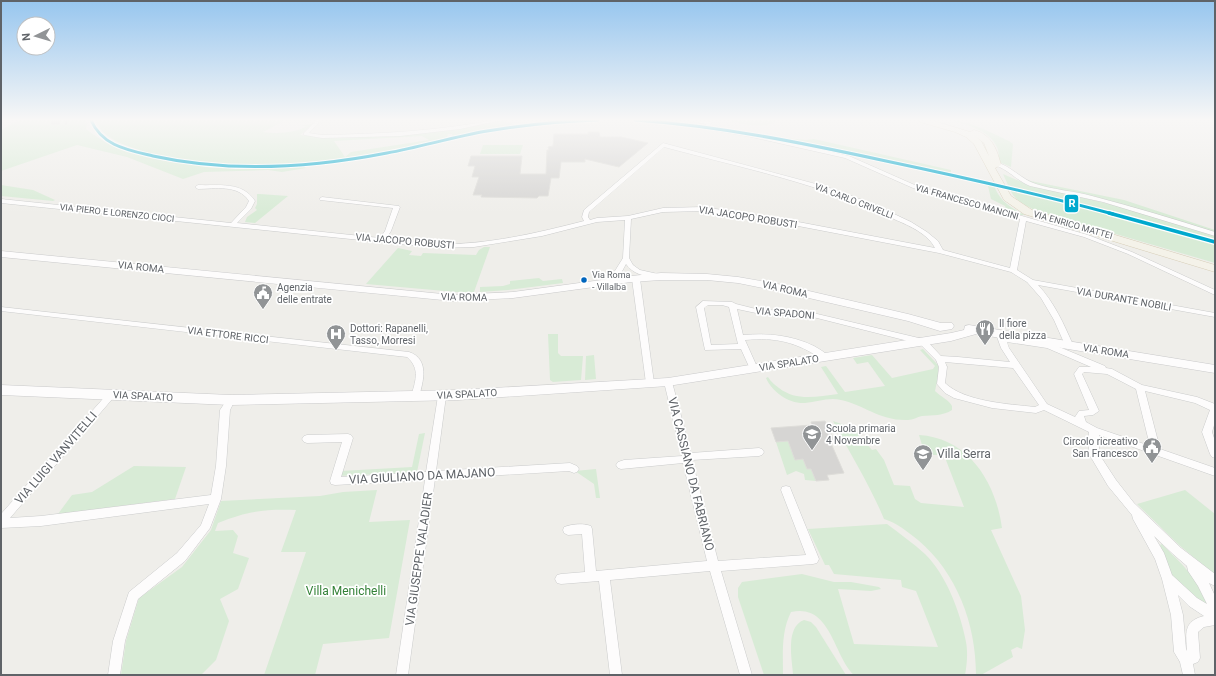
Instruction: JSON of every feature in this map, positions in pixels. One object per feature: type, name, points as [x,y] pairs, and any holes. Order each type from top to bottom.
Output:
[{"type":"main road","name":"VIA ENRICO MATTEI","points":[[983,152],[1007,198],[1028,212],[1215,267]]},
{"type":"main road","name":"VIA ENRICO MATTEI","points":[[993,152],[996,164],[1008,194],[1025,207],[1048,216],[1215,267]]},
{"type":"main road","name":"VIA ROMA","points":[[1,254],[453,298],[504,297],[659,277],[691,276],[750,281],[946,327],[976,330],[1000,336],[1069,345],[1215,369]]},
{"type":"main road","points":[[922,321],[931,329],[928,339]]},
{"type":"main road","name":"VIA SPALATO","points":[[928,339],[946,327]]},
{"type":"main road","name":"VIA SPALATO","points":[[1,390],[231,400],[442,396],[668,382],[928,339],[951,337],[976,330]]},
{"type":"main road","points":[[1,381],[32,391]]},
{"type":"street","name":"VIA CARLO CRIVELLI","points":[[588,222],[585,216],[586,211],[655,152]]},
{"type":"street","name":"VIA CARLO CRIVELLI","points":[[688,152],[825,188],[851,198],[898,218],[918,229],[932,239],[940,248],[940,251]]},
{"type":"street","name":"VIA FRANCESCO MANCINI","points":[[823,152],[847,157],[915,187],[1055,226],[1123,250],[1215,293]]},
{"type":"street","points":[[996,164],[1005,167],[1017,178],[1034,185],[1089,197],[1215,234]]},
{"type":"street","points":[[198,187],[236,188],[249,195],[252,202],[250,208],[232,225]]},
{"type":"street","points":[[322,198],[397,207],[388,231],[382,240]]},
{"type":"street","name":"VIA PIERO E LORENZO CIOCI","points":[[1,201],[292,231]]},
{"type":"street","name":"VIA JACOPO ROBUSTI","points":[[292,231],[438,246],[474,245],[542,234],[588,222],[628,218],[663,210],[710,210],[793,223],[940,251],[1013,272],[1032,282],[1054,316],[1069,345]]},
{"type":"street","points":[[628,218],[626,258],[628,264],[634,270],[647,275],[659,277]]},
{"type":"street","name":"VIA FRANCESCO MANCINI","points":[[1013,272],[1023,218]]},
{"type":"street","points":[[604,283],[616,275],[626,258]]},
{"type":"street","points":[[636,279],[650,383]]},
{"type":"street","name":"VIA DURANTE NOBILI","points":[[1032,282],[1215,315]]},
{"type":"street","name":"VIA SPADONI","points":[[743,346],[708,348],[700,307],[706,303],[712,302],[732,304],[756,311],[781,314],[813,314],[928,339]]},
{"type":"street","points":[[732,304],[740,338],[754,368]]},
{"type":"street","name":"VIA ETTORE RICCI","points":[[1,309],[408,355],[419,363],[421,370],[416,397]]},
{"type":"street","points":[[740,338],[756,336],[789,339],[804,345],[825,357]]},
{"type":"street","points":[[1000,336],[1016,366],[1044,406],[1094,430],[1215,472]]},
{"type":"street","points":[[1000,336],[1049,346],[1109,371],[1140,387],[1197,400],[1215,408],[1207,432],[1215,454]]},
{"type":"street","points":[[928,339],[943,367],[941,384],[948,391],[957,396],[992,405],[1036,410],[1044,406]]},
{"type":"street","points":[[938,359],[972,360],[988,364],[1016,366]]},
{"type":"street","points":[[1082,425],[1079,416],[1082,413],[1090,413],[1094,411],[1078,374],[1082,369],[1109,371]]},
{"type":"street","name":"VIA CASSIANO DA FABRIANO","points":[[668,382],[714,566],[746,675]]},
{"type":"street","points":[[1140,387],[1156,452]]},
{"type":"street","name":"VIA LUIGI VANVITELLI","points":[[1,522],[111,395]]},
{"type":"street","name":"VIA GIUSEPPE VALADIER","points":[[402,675],[442,396]]},
{"type":"street","points":[[114,675],[119,641],[133,596],[181,557],[205,528],[216,498],[221,466],[225,410],[231,400]]},
{"type":"street","points":[[1094,430],[1094,454],[1108,477],[1130,506],[1160,556],[1168,579],[1177,615],[1180,652],[1186,659],[1189,675]]},
{"type":"street","name":"VIA GIULIANO DA MAJANO","points":[[307,439],[348,438],[335,481],[573,467]]},
{"type":"street","points":[[622,464],[759,452]]},
{"type":"street","points":[[560,579],[813,559],[786,490]]},
{"type":"street","points":[[1,522],[41,521],[216,498]]},
{"type":"street","points":[[1130,506],[1177,551],[1198,574],[1208,592],[1215,610]]},
{"type":"street","points":[[568,530],[587,529],[591,576]]},
{"type":"street","points":[[1177,551],[1215,581]]},
{"type":"street","points":[[604,575],[616,675]]},
{"type":"street","points":[[1168,579],[1193,602],[1215,618]]},
{"type":"street","points":[[1186,659],[1194,658],[1192,630],[1202,622],[1215,618]]},
{"type":"green space","points":[[1,152],[58,152],[1,171]]},
{"type":"green space","points":[[104,152],[128,152],[165,161],[203,166],[260,167],[300,165],[306,168],[282,172],[268,170],[204,172],[183,179],[127,157]]},
{"type":"green space","points":[[145,152],[341,152],[345,157],[351,152],[380,152],[331,160],[289,164],[247,165],[207,163],[168,158]]},
{"type":"green space","points":[[481,152],[521,152],[520,154],[480,154]]},
{"type":"green space","points":[[849,152],[869,152],[951,170],[951,173]]},
{"type":"green space","points":[[999,152],[1012,152],[1011,167],[999,162]]},
{"type":"green space","points":[[1003,174],[1024,183],[1133,210],[1215,235],[1215,240],[1122,213],[1008,185]]},
{"type":"green space","points":[[954,177],[994,185],[1002,200],[1015,210],[1025,215],[1006,211],[1005,206],[991,199],[988,186]]},
{"type":"green space","points":[[1021,179],[1124,200],[1215,230],[1215,233],[1065,191],[1040,186]]},
{"type":"green space","points":[[1,185],[33,190],[55,200],[1,196]]},
{"type":"green space","points":[[1010,189],[1098,210],[1215,244],[1215,263],[1037,211],[1014,197]]},
{"type":"green space","points":[[257,194],[288,196],[255,223],[245,222],[247,217],[257,210],[255,208],[257,204]]},
{"type":"green space","points":[[484,247],[490,247],[474,292],[456,292],[366,284],[398,248],[412,251],[409,255],[421,256],[423,253],[476,255],[479,250]]},
{"type":"green space","points":[[539,278],[543,281],[562,279],[563,283],[480,292],[480,287],[503,286],[510,284],[510,281]]},
{"type":"green space","points":[[548,334],[558,334],[558,353],[561,356],[583,356],[581,380],[553,382],[550,380]]},
{"type":"green space","points":[[923,349],[938,365],[939,372],[935,391],[952,406],[952,410],[938,415],[922,416],[910,420],[898,420],[880,415],[850,402],[836,399],[799,403],[782,396],[772,388],[766,378],[768,377],[775,385],[786,392],[800,397],[838,394],[821,367],[826,366],[845,392],[885,386],[868,362],[857,364],[853,358],[872,355],[892,378],[933,369],[935,366],[920,350]]},
{"type":"green space","points":[[594,355],[596,379],[585,380],[586,356]]},
{"type":"green space","points":[[833,421],[853,428],[872,450],[876,449],[884,460],[894,485],[910,486],[915,499],[921,503],[964,507],[944,455],[925,455],[919,435],[937,438],[952,444],[966,454],[977,466],[994,495],[999,511],[1002,528],[991,530],[1021,596],[1025,630],[1022,649],[1017,647],[1011,650],[1013,657],[981,675],[976,675],[975,656],[968,619],[962,601],[944,568],[932,553],[918,540],[898,525],[884,519]]},
{"type":"green space","points":[[425,433],[417,472],[339,476],[341,471],[412,467],[419,434]]},
{"type":"green space","points":[[788,441],[795,459],[803,459],[807,469],[811,469],[816,481],[805,480],[804,474],[796,471],[787,475],[776,442]]},
{"type":"green space","points":[[134,466],[186,467],[175,499],[58,514],[72,495],[92,492]]},
{"type":"green space","points":[[596,469],[600,498],[596,498],[594,484],[575,471]]},
{"type":"green space","name":"Villa Menichelli","points":[[377,490],[369,522],[410,520],[389,638],[323,644],[315,675],[264,675],[306,552],[281,552],[296,510],[275,510],[247,513],[218,523],[215,531],[233,530],[238,536],[233,553],[249,558],[238,589],[220,599],[229,621],[216,660],[201,675],[121,675],[126,641],[139,598],[182,567],[211,530],[221,501],[320,496],[343,492]]},
{"type":"green space","points":[[1185,490],[1215,514],[1215,575],[1179,545],[1137,504]]},
{"type":"green space","points":[[887,524],[911,542],[933,562],[946,583],[952,595],[964,631],[967,650],[965,675],[854,675],[847,666],[830,633],[823,623],[815,615],[804,611],[791,612],[788,620],[783,643],[783,675],[764,675],[738,597],[738,588],[742,582],[802,574],[834,582],[851,582],[879,587],[881,589],[871,591],[838,589],[854,644],[938,647],[916,591],[902,587],[901,580],[834,574],[829,565],[825,565],[808,529]]},
{"type":"green space","points":[[1162,544],[1195,579],[1207,605],[1205,605],[1172,576],[1160,545]]},
{"type":"green space","points":[[804,620],[811,622],[816,627],[846,675],[793,675],[791,652],[792,636],[794,629]]},
{"type":"building","points":[[547,152],[638,152],[619,167],[585,159],[585,162],[561,162],[559,178],[551,178],[548,196],[539,196],[537,198],[481,197],[482,195],[473,195],[479,177],[472,177],[475,166],[468,166],[471,156],[522,156],[520,174],[546,174]]},
{"type":"building","name":"Scuola primaria 4 Novembre","points":[[825,421],[834,440],[830,441],[844,473],[827,475],[829,480],[816,481],[811,469],[807,469],[803,459],[795,460],[788,441],[776,442],[771,428],[812,425],[811,422]]},
{"type":"transit line","name":"R","points":[[135,152],[174,161],[235,167],[296,165],[357,158],[394,152]]},
{"type":"transit line","name":"R","points":[[842,152],[1058,200],[1215,242]]},
{"type":"place","name":"Via Roma - Villalba","points":[[584,280]]},
{"type":"place","name":"Agenzia delle entrate","points":[[263,310]]},
{"type":"place","name":"Il fiore della pizza","points":[[985,346]]},
{"type":"place","name":"Dottori: Rapanelli, Tasso, Morresi","points":[[336,351]]},
{"type":"place","name":"Scuola primaria 4 Novembre","points":[[812,451]]},
{"type":"place","name":"Circolo ricreativo San Francesco","points":[[1152,464]]},
{"type":"place","name":"Villa Serra","points":[[923,471]]}]
